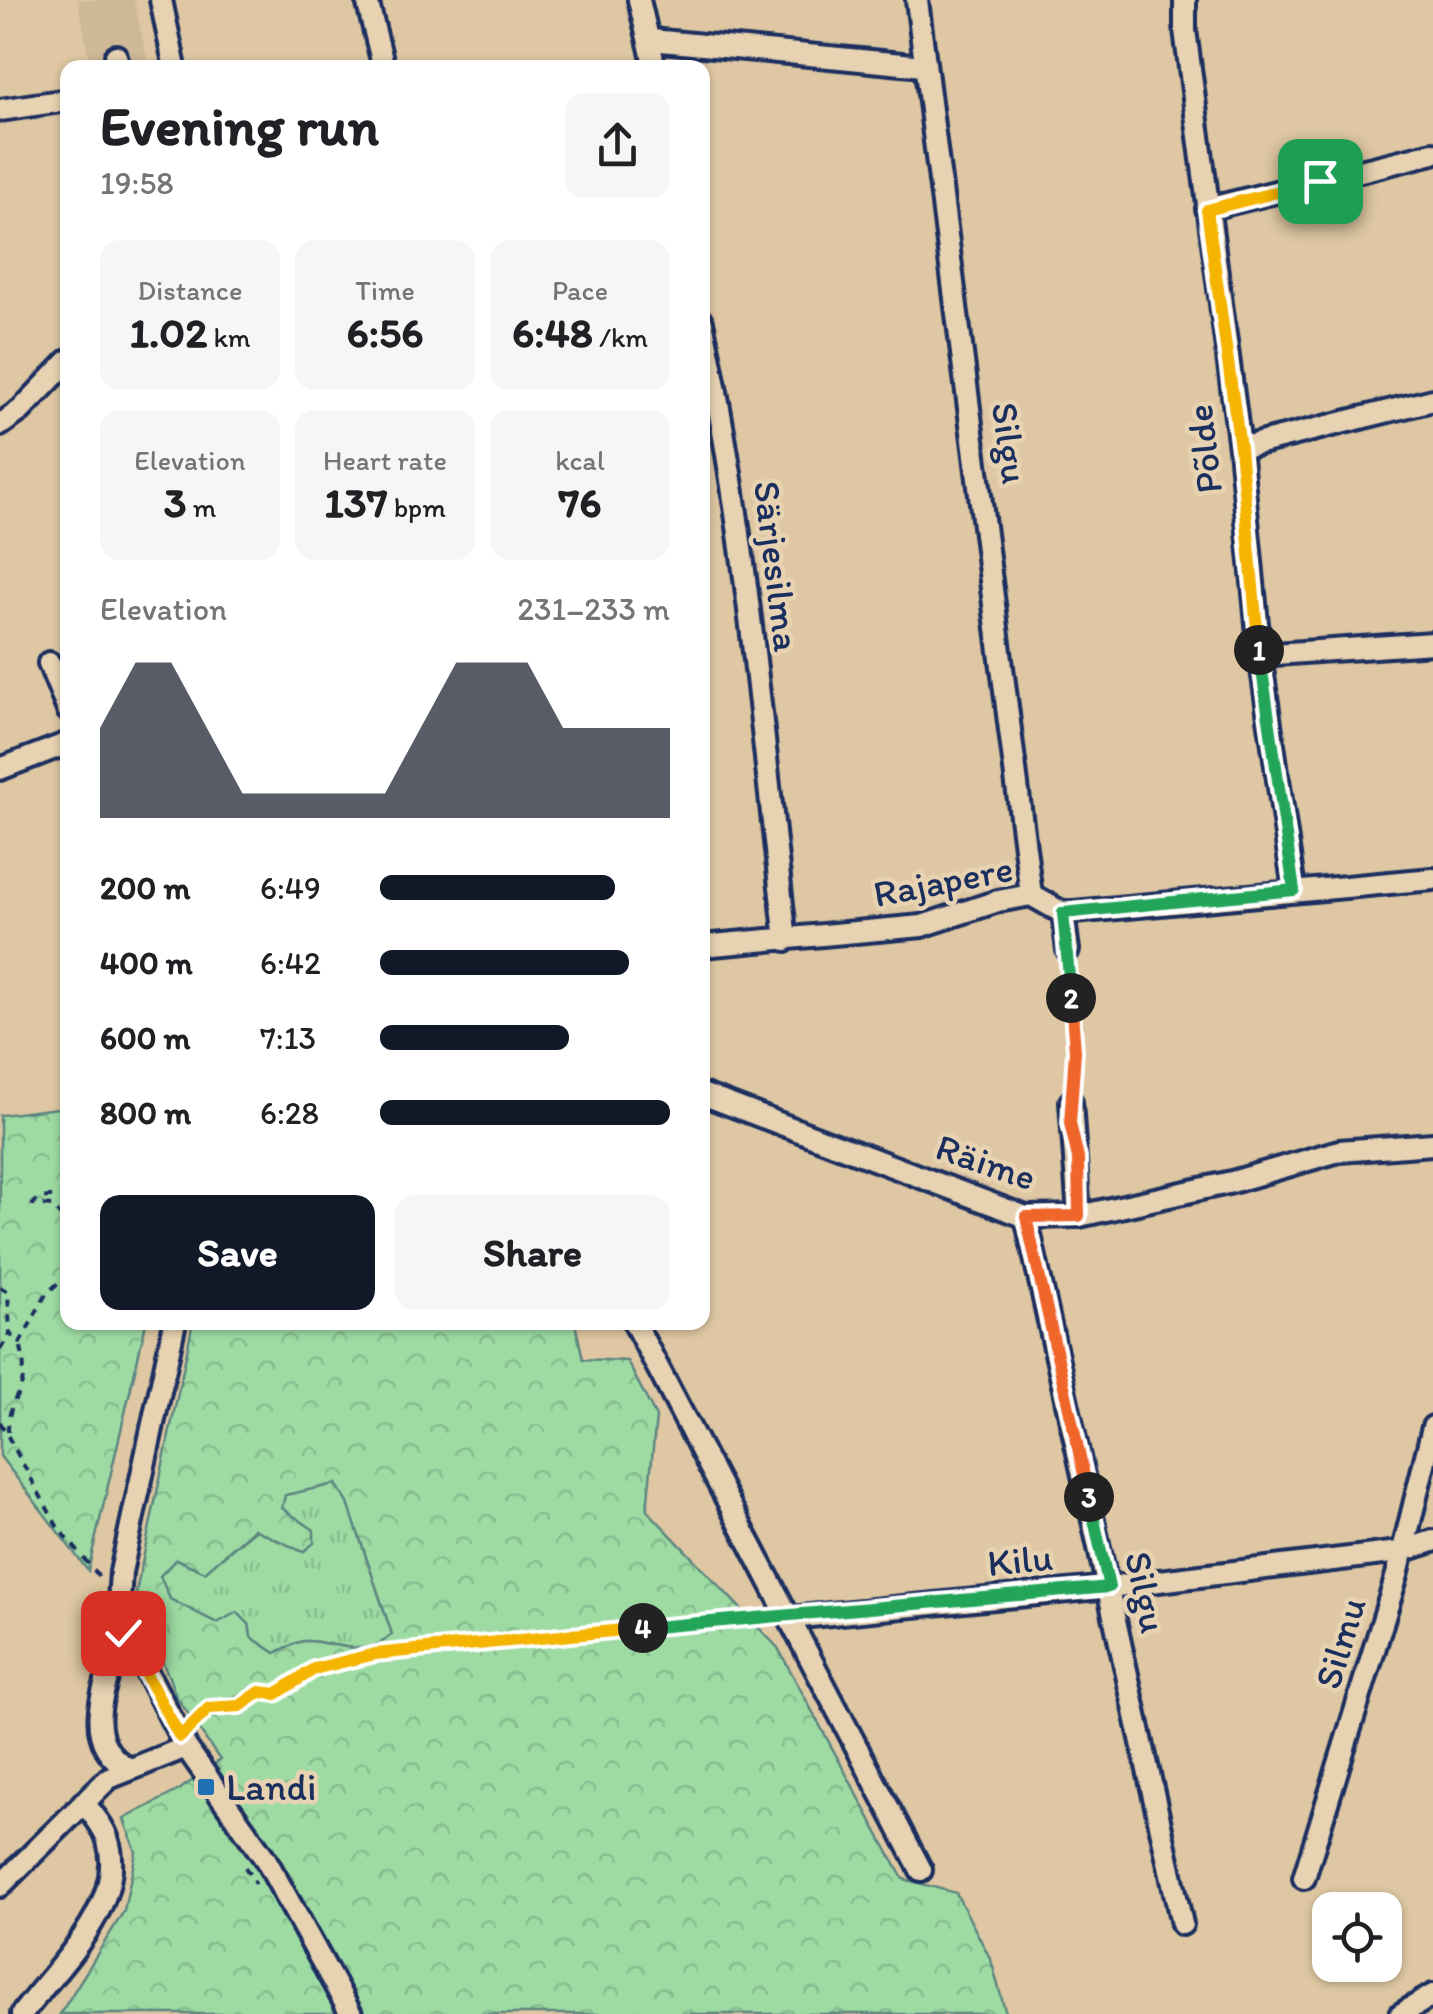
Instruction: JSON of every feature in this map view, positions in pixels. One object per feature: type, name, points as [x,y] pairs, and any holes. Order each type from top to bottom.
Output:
[{"type":"street","points":[[161,0],[172,60]]},
{"type":"street","points":[[367,0],[382,60]]},
{"type":"street","points":[[638,0],[654,60]]},
{"type":"street","name":"Silgu","points":[[917,0],[1031,896]]},
{"type":"street","name":"Põlde","points":[[1185,0],[1185,30],[1207,210],[1240,448],[1260,655],[1294,890]]},
{"type":"street","points":[[651,40],[923,66]]},
{"type":"street","points":[[0,110],[60,101]]},
{"type":"street","points":[[1207,210],[1433,153]]},
{"type":"street","name":"Särjesilma","points":[[710,358],[740,539],[786,940]]},
{"type":"street","points":[[0,425],[21,410],[60,369]]},
{"type":"street","points":[[1240,448],[1433,400]]},
{"type":"street","points":[[1260,655],[1433,643]]},
{"type":"street","points":[[50,663],[60,689]]},
{"type":"street","points":[[0,769],[60,746]]},
{"type":"street","name":"Rajapere","points":[[710,945],[922,926],[998,901],[1031,896],[1063,913],[1433,879]]},
{"type":"street","points":[[1063,913],[1068,950]]},
{"type":"street","name":"Räime","points":[[710,1097],[1026,1217],[1079,1216],[1232,1182],[1339,1151],[1433,1144]]},
{"type":"street","points":[[1071,1102],[1079,1216]]},
{"type":"street","name":"Silgu","points":[[1026,1217],[1182,1924]]},
{"type":"street","points":[[172,1330],[121,1572],[116,1605],[123,1633],[183,1742],[266,1860],[351,2014]]},
{"type":"street","points":[[638,1330],[922,1870]]},
{"type":"street","name":"Silmu","points":[[1304,1878],[1397,1576],[1433,1427]]},
{"type":"street","name":"Kilu","points":[[790,1618],[1109,1587],[1400,1552],[1433,1541]]},
{"type":"street","points":[[123,1633],[104,1688],[100,1740],[113,1760],[128,1768]]},
{"type":"street","points":[[3,1878],[84,1802],[128,1768],[183,1742]]},
{"type":"street","points":[[22,2014],[102,1906],[112,1876],[108,1839],[84,1802]]},
{"type":"street","points":[[1402,2014],[1433,1995]]},
{"type":"path","points":[[1068,950],[1075,1051],[1071,1102]]},
{"type":"path","points":[[60,1196],[39,1198],[33,1204],[52,1206],[60,1216]]},
{"type":"path","points":[[8,1432],[8,1414],[26,1381],[20,1343],[46,1294],[60,1281]]},
{"type":"path","points":[[0,1288],[8,1292],[10,1334],[0,1350]]},
{"type":"path","points":[[10,1334],[20,1343]]},
{"type":"path","points":[[0,1422],[56,1526],[92,1564],[105,1586]]},
{"type":"path","points":[[183,1742],[209,1708],[240,1706],[260,1692],[276,1694],[314,1669],[375,1654],[541,1636],[790,1618]]},
{"type":"shaded area","points":[[78,0],[134,0],[147,60],[90,60]]},
{"type":"green space","points":[[60,1108],[60,1330],[144,1330],[88,1571],[0,1456],[0,1115]]},
{"type":"green space","points":[[191,1330],[577,1330],[583,1359],[627,1361],[656,1417],[647,1510],[778,1648],[903,1879],[956,1893],[991,1960],[1006,2014],[60,2014],[124,1911],[136,1852],[124,1819],[179,1790],[220,1760],[176,1696],[136,1592]],"holes":[[[336,1484],[348,1503],[392,1634],[382,1642],[361,1648],[302,1641],[275,1653],[251,1637],[249,1624],[237,1612],[217,1623],[170,1599],[160,1576],[176,1559],[205,1572],[254,1529],[303,1552],[314,1543],[314,1530],[282,1508],[285,1495]]]},
{"type":"green space","points":[[336,1483],[348,1502],[392,1634],[383,1642],[350,1648],[302,1641],[275,1653],[251,1637],[249,1624],[217,1623],[169,1599],[160,1576],[176,1559],[205,1571],[282,1508],[285,1495]]},
{"type":"place","name":"Landi","points":[[206,1787]]},
{"type":"route","points":[[123,1633],[180,1737],[209,1708],[240,1706],[260,1692],[276,1694],[314,1669],[375,1654],[1109,1587],[1026,1217],[1079,1216],[1078,1158],[1070,1123],[1075,1051],[1063,913],[1294,890],[1260,655],[1240,448],[1207,210],[1320,181]]}]
